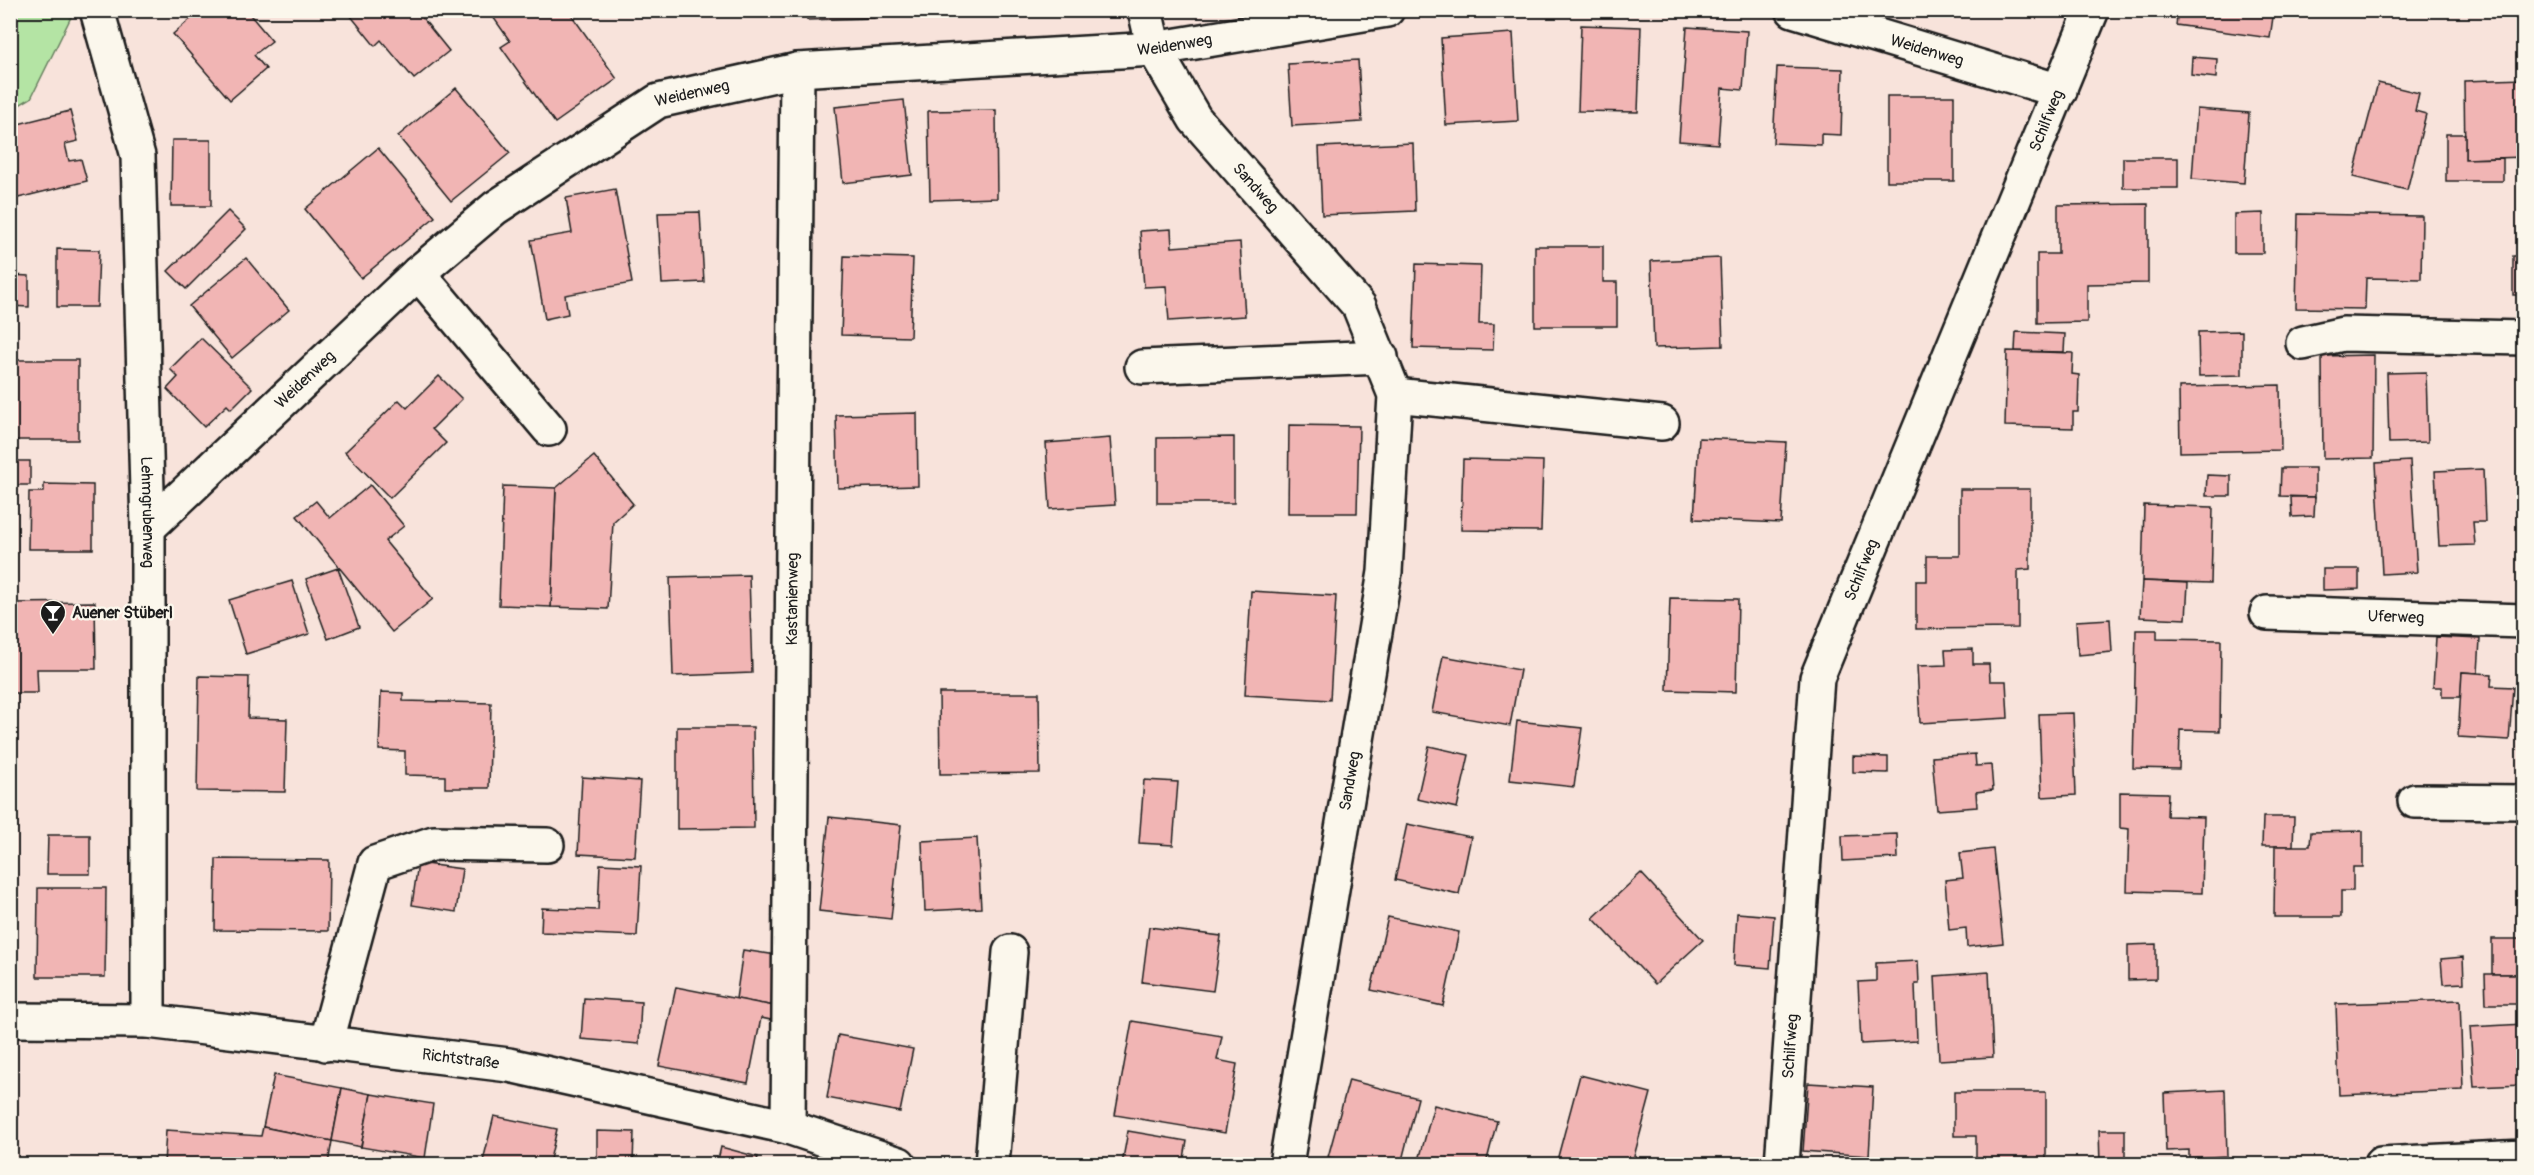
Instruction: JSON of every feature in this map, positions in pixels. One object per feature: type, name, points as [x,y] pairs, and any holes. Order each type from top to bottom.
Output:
[{"type":"street","name":"Lehmgrubenweg","points":[[97,10],[138,156],[148,528],[148,1021]]},
{"type":"street","name":"Sandweg","points":[[1145,10],[1154,49],[1195,119],[1359,306],[1395,395],[1385,572],[1286,1164]]},
{"type":"street","name":"Weidenweg","points":[[148,528],[418,273],[495,208],[658,101],[797,70],[1154,49],[1387,10]]},
{"type":"street","name":"Weidenweg","points":[[1793,10],[2060,90]]},
{"type":"street","name":"Schilfweg","points":[[1782,1164],[1817,678],[2092,10]]},
{"type":"street","name":"Kastanienweg","points":[[788,1127],[797,70]]},
{"type":"street","points":[[418,273],[549,429]]},
{"type":"street","points":[[2303,344],[2343,334],[2523,338]]},
{"type":"street","points":[[1142,367],[1381,357]]},
{"type":"street","points":[[1395,395],[1662,423]]},
{"type":"street","name":"Uferweg","points":[[2267,613],[2523,621]]},
{"type":"street","points":[[2415,801],[2523,802]]},
{"type":"street","points":[[326,1044],[375,863],[434,843],[548,845]]},
{"type":"street","points":[[992,1164],[1010,952]]},
{"type":"street","name":"Richtstraße","points":[[10,1020],[148,1021],[509,1065],[788,1127],[899,1164]]},
{"type":"street","points":[[2381,1164],[2523,1157]]},
{"type":"green space","points":[[11,10],[74,11],[31,98],[11,110]]},
{"type":"building","points":[[201,10],[246,10],[272,41],[254,55],[266,69],[230,100],[173,34]]},
{"type":"building","points":[[346,10],[416,10],[449,51],[414,79],[381,40],[375,46]]},
{"type":"building","points":[[496,10],[568,10],[617,79],[555,123],[501,47],[510,41],[491,14]]},
{"type":"building","points":[[807,10],[873,10],[874,18],[807,20]]},
{"type":"building","points":[[2178,10],[2274,10],[2270,38],[2176,25]]},
{"type":"building","points":[[1581,25],[1641,27],[1638,112],[1578,111]]},
{"type":"building","points":[[1687,27],[1747,31],[1743,90],[1722,88],[1718,144],[1679,141]]},
{"type":"building","points":[[1513,33],[1518,121],[1446,125],[1441,38]]},
{"type":"building","points":[[2192,57],[2217,59],[2216,78],[2191,75]]},
{"type":"building","points":[[1358,60],[1362,122],[1292,126],[1288,64]]},
{"type":"building","points":[[1777,67],[1843,69],[1841,135],[1821,134],[1821,145],[1773,143]]},
{"type":"building","points":[[2524,79],[2524,157],[2465,159],[2464,81]]},
{"type":"building","points":[[2378,83],[2419,93],[2415,111],[2426,114],[2407,190],[2353,177]]},
{"type":"building","points":[[456,88],[510,153],[451,201],[398,136]]},
{"type":"building","points":[[1887,96],[1954,96],[1954,181],[1887,181]]},
{"type":"building","points":[[904,100],[912,175],[843,183],[835,107]]},
{"type":"building","points":[[2197,109],[2249,113],[2244,183],[2192,179]]},
{"type":"building","points":[[996,110],[997,198],[930,200],[928,111]]},
{"type":"building","points":[[70,111],[78,141],[65,144],[69,161],[81,159],[87,181],[10,200],[10,126]]},
{"type":"building","points":[[2446,134],[2465,134],[2465,159],[2503,158],[2503,181],[2446,181]]},
{"type":"building","points":[[172,140],[211,140],[211,206],[171,206]]},
{"type":"building","points":[[1413,143],[1415,211],[1322,215],[1319,147]]},
{"type":"building","points":[[378,148],[435,217],[361,278],[305,209]]},
{"type":"building","points":[[2123,158],[2178,158],[2178,188],[2123,188]]},
{"type":"building","points":[[615,189],[632,283],[565,295],[568,314],[545,319],[531,240],[572,233],[566,198]]},
{"type":"building","points":[[2148,204],[2148,283],[2087,284],[2087,322],[2037,323],[2037,254],[2058,254],[2058,205]]},
{"type":"building","points":[[228,211],[246,229],[186,289],[168,271]]},
{"type":"building","points":[[700,212],[704,282],[662,284],[658,213]]},
{"type":"building","points":[[2263,213],[2263,253],[2234,253],[2234,214]]},
{"type":"building","points":[[2298,214],[2422,216],[2421,279],[2366,278],[2365,309],[2296,308]]},
{"type":"building","points":[[1171,229],[1172,247],[1240,242],[1245,316],[1169,321],[1166,286],[1144,287],[1140,231]]},
{"type":"building","points":[[1535,246],[1603,246],[1603,282],[1617,282],[1617,326],[1535,326]]},
{"type":"building","points":[[57,249],[99,250],[97,307],[57,307]]},
{"type":"building","points":[[844,256],[913,258],[910,337],[841,335]]},
{"type":"building","points":[[2513,256],[2524,256],[2524,295],[2513,295]]},
{"type":"building","points":[[246,258],[289,310],[232,358],[189,306]]},
{"type":"building","points":[[1720,258],[1723,346],[1654,348],[1651,261]]},
{"type":"building","points":[[1416,264],[1481,266],[1479,324],[1494,324],[1493,350],[1413,348]]},
{"type":"building","points":[[10,275],[29,276],[29,307],[10,306]]},
{"type":"building","points":[[2242,331],[2242,375],[2199,376],[2198,332]]},
{"type":"building","points":[[2016,332],[2065,334],[2064,352],[2015,351]]},
{"type":"building","points":[[201,338],[252,388],[231,409],[227,405],[204,427],[167,389],[178,377],[170,369]]},
{"type":"building","points":[[2007,351],[2073,353],[2072,374],[2079,375],[2078,412],[2073,412],[2073,428],[2005,426]]},
{"type":"building","points":[[2374,355],[2373,458],[2323,459],[2322,356]]},
{"type":"building","points":[[10,360],[78,360],[78,440],[10,440]]},
{"type":"building","points":[[2426,372],[2428,442],[2389,443],[2387,373]]},
{"type":"building","points":[[439,376],[462,399],[432,429],[446,443],[390,498],[345,452],[399,400],[407,408]]},
{"type":"building","points":[[2280,385],[2281,450],[2180,452],[2179,387]]},
{"type":"building","points":[[917,413],[918,486],[838,488],[836,415]]},
{"type":"building","points":[[1289,425],[1359,426],[1357,513],[1288,513]]},
{"type":"building","points":[[1234,437],[1234,503],[1157,503],[1157,438]]},
{"type":"building","points":[[1110,438],[1115,505],[1050,509],[1046,443]]},
{"type":"building","points":[[1699,438],[1786,442],[1781,523],[1694,519]]},
{"type":"building","points":[[594,456],[633,504],[613,522],[608,609],[551,607],[556,488]]},
{"type":"building","points":[[1463,459],[1543,461],[1541,531],[1461,530]]},
{"type":"building","points":[[10,461],[30,461],[30,485],[10,485]]},
{"type":"building","points":[[2410,461],[2417,572],[2382,574],[2376,463]]},
{"type":"building","points":[[2281,468],[2315,468],[2315,497],[2280,496]]},
{"type":"building","points":[[2483,469],[2485,522],[2473,522],[2475,545],[2439,546],[2435,471]]},
{"type":"building","points":[[2207,475],[2231,476],[2231,496],[2206,496]]},
{"type":"building","points":[[44,484],[93,485],[93,549],[28,549],[29,492],[44,492]]},
{"type":"building","points":[[370,485],[404,526],[385,541],[433,599],[392,632],[297,516],[316,501],[330,518]]},
{"type":"building","points":[[503,486],[556,488],[551,607],[499,605]]},
{"type":"building","points":[[1960,489],[2030,489],[2030,569],[2018,570],[2018,628],[1916,629],[1916,581],[1927,581],[1927,556],[1960,556]]},
{"type":"building","points":[[2291,497],[2315,497],[2314,516],[2292,517]]},
{"type":"building","points":[[2144,505],[2213,507],[2211,583],[2142,581]]},
{"type":"building","points":[[338,568],[359,627],[328,639],[306,579]]},
{"type":"building","points":[[2323,569],[2359,569],[2359,589],[2323,590]]},
{"type":"building","points":[[749,575],[752,673],[673,676],[670,577]]},
{"type":"building","points":[[292,581],[309,634],[246,654],[229,600]]},
{"type":"building","points":[[2142,581],[2188,583],[2186,619],[2140,617]]},
{"type":"building","points":[[1251,591],[1336,596],[1330,700],[1245,695]]},
{"type":"building","points":[[1670,598],[1738,599],[1736,692],[1667,690]]},
{"type":"building","name":"Auener Stüberl","points":[[95,602],[96,669],[37,669],[38,693],[10,693],[10,603]]},
{"type":"building","points":[[2110,619],[2112,652],[2078,655],[2076,621]]},
{"type":"building","points":[[2136,630],[2157,630],[2157,639],[2221,640],[2220,731],[2180,730],[2179,769],[2133,768]]},
{"type":"building","points":[[2436,637],[2480,639],[2478,673],[2462,672],[2461,697],[2442,697],[2442,687],[2433,687]]},
{"type":"building","points":[[1973,649],[1973,664],[1989,664],[1990,681],[2006,681],[2008,718],[1920,723],[1917,666],[1946,665],[1945,650]]},
{"type":"building","points":[[1443,656],[1520,670],[1510,726],[1432,712]]},
{"type":"building","points":[[2462,672],[2492,674],[2491,686],[2513,687],[2509,740],[2458,737]]},
{"type":"building","points":[[199,676],[249,677],[248,718],[287,719],[285,792],[197,791]]},
{"type":"building","points":[[381,692],[403,693],[403,701],[491,703],[489,788],[445,788],[445,776],[405,775],[405,751],[379,750]]},
{"type":"building","points":[[939,693],[1039,693],[1040,773],[940,774]]},
{"type":"building","points":[[2073,713],[2076,795],[2042,797],[2039,714]]},
{"type":"building","points":[[1517,721],[1582,728],[1574,787],[1510,780]]},
{"type":"building","points":[[677,727],[753,727],[754,828],[677,829]]},
{"type":"building","points":[[1429,746],[1469,755],[1457,808],[1417,799]]},
{"type":"building","points":[[1975,754],[1976,766],[1991,765],[1993,790],[1976,792],[1977,807],[1937,810],[1932,757]]},
{"type":"building","points":[[1853,756],[1888,757],[1888,773],[1853,772]]},
{"type":"building","points":[[582,777],[640,781],[635,857],[578,854]]},
{"type":"building","points":[[1144,780],[1178,782],[1173,845],[1139,843]]},
{"type":"building","points":[[2120,792],[2168,793],[2167,816],[2204,817],[2202,893],[2127,891],[2129,829],[2120,828]]},
{"type":"building","points":[[829,817],[901,825],[891,919],[819,911]]},
{"type":"building","points":[[2263,817],[2294,817],[2293,846],[2262,846]]},
{"type":"building","points":[[1407,824],[1471,837],[1459,894],[1395,880]]},
{"type":"building","points":[[2363,831],[2363,867],[2353,867],[2353,891],[2341,891],[2341,917],[2274,917],[2275,846],[2310,846],[2311,832]]},
{"type":"building","points":[[1897,834],[1898,858],[1843,861],[1842,836]]},
{"type":"building","points":[[48,835],[90,835],[90,874],[47,874]]},
{"type":"building","points":[[977,838],[981,908],[925,911],[922,841]]},
{"type":"building","points":[[1993,849],[2003,943],[1967,947],[1966,928],[1949,930],[1945,880],[1963,878],[1960,853]]},
{"type":"building","points":[[216,859],[329,860],[328,931],[215,930]]},
{"type":"building","points":[[418,863],[462,869],[456,912],[412,905]]},
{"type":"building","points":[[600,864],[641,866],[637,936],[541,932],[542,908],[598,910]]},
{"type":"building","points":[[1641,873],[1703,940],[1655,984],[1593,918]]},
{"type":"building","points":[[38,888],[106,888],[105,977],[37,977]]},
{"type":"building","points":[[1737,913],[1774,916],[1770,968],[1734,965]]},
{"type":"building","points":[[1388,917],[1459,932],[1443,1006],[1371,990]]},
{"type":"building","points":[[1149,927],[1221,936],[1213,991],[1142,982]]},
{"type":"building","points":[[2492,939],[2524,939],[2524,974],[2492,974]]},
{"type":"building","points":[[2156,944],[2156,979],[2128,980],[2128,945]]},
{"type":"building","points":[[743,950],[783,956],[774,1006],[736,999]]},
{"type":"building","points":[[2463,957],[2464,983],[2443,984],[2441,959]]},
{"type":"building","points":[[1918,961],[1919,984],[1915,984],[1917,1041],[1861,1044],[1858,982],[1876,981],[1876,963]]},
{"type":"building","points":[[1989,972],[1993,1057],[1939,1060],[1935,976]]},
{"type":"building","points":[[2485,974],[2524,974],[2524,1004],[2486,1004]]},
{"type":"building","points":[[676,987],[774,1006],[771,1020],[761,1018],[748,1083],[659,1066]]},
{"type":"building","points":[[584,998],[641,1002],[639,1044],[581,1039]]},
{"type":"building","points":[[2460,1000],[2463,1090],[2339,1095],[2336,1004]]},
{"type":"building","points":[[1132,1021],[1222,1036],[1217,1060],[1237,1064],[1225,1133],[1115,1115]]},
{"type":"building","points":[[2524,1024],[2524,1085],[2474,1087],[2470,1027]]},
{"type":"building","points":[[838,1035],[913,1049],[900,1112],[827,1098]]},
{"type":"building","points":[[274,1075],[342,1088],[332,1141],[263,1127]]},
{"type":"building","points":[[1580,1075],[1651,1093],[1632,1164],[1556,1164]]},
{"type":"building","points":[[1349,1080],[1418,1098],[1401,1164],[1358,1164],[1328,1157]]},
{"type":"building","points":[[1808,1083],[1873,1087],[1869,1156],[1803,1151]]},
{"type":"building","points":[[342,1088],[371,1094],[361,1147],[332,1141]]},
{"type":"building","points":[[2225,1090],[2227,1156],[2189,1158],[2189,1150],[2166,1151],[2164,1093]]},
{"type":"building","points":[[1954,1092],[2046,1092],[2046,1164],[1976,1164],[1976,1136],[1954,1136]]},
{"type":"building","points":[[371,1094],[433,1104],[425,1158],[361,1147]]},
{"type":"building","points":[[1434,1105],[1497,1121],[1486,1164],[1418,1164]]},
{"type":"building","points":[[494,1116],[557,1129],[549,1164],[499,1164],[483,1161]]},
{"type":"building","points":[[263,1127],[332,1141],[328,1164],[164,1164],[166,1130],[261,1136]]},
{"type":"building","points":[[2099,1130],[2125,1130],[2125,1164],[2100,1164]]},
{"type":"building","points":[[597,1131],[634,1132],[633,1164],[597,1164]]},
{"type":"building","points":[[1128,1131],[1187,1141],[1183,1164],[1122,1164]]},
{"type":"building","points":[[721,1147],[758,1157],[756,1164],[717,1164]]},
{"type":"building","points":[[1913,1159],[1935,1160],[1935,1164],[1913,1164]]},
{"type":"place","name":"Auener Stüberl","points":[[53,636]]}]
